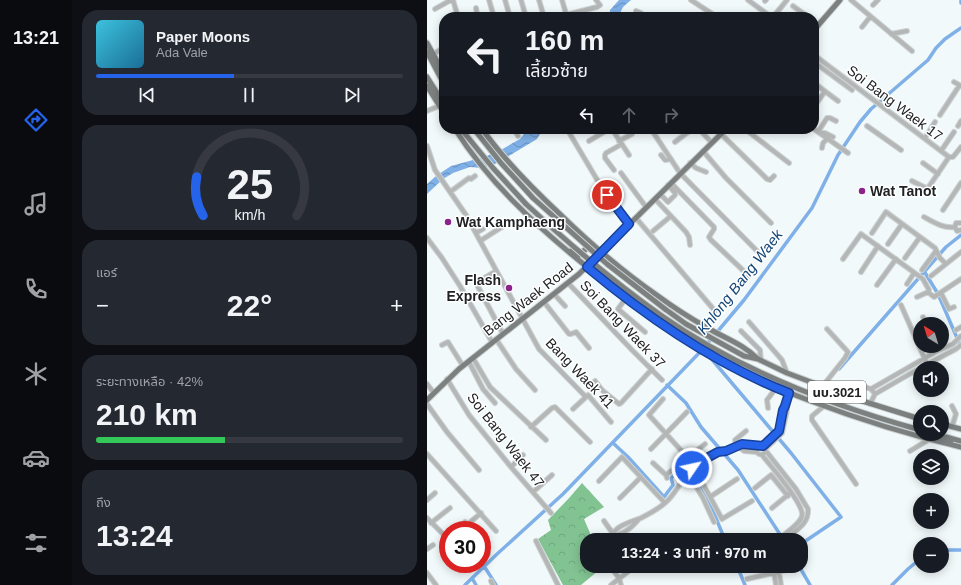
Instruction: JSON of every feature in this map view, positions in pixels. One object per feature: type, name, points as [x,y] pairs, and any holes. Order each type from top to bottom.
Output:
[{"type":"main road","points":[[819,20],[840,0]]},
{"type":"main road","points":[[427,43],[439,73]]},
{"type":"main road","points":[[430,53],[439,66]]},
{"type":"main road","points":[[427,77],[439,99]]},
{"type":"main road","points":[[427,86],[439,101]]},
{"type":"main road","name":"นบ.3021","points":[[458,134],[469,150],[518,207],[604,281],[626,298],[698,347],[738,370],[776,388],[878,425],[913,433]]},
{"type":"main road","name":"นบ.3021","points":[[465,134],[526,204],[563,238],[630,293],[700,341],[769,377],[878,418],[913,428]]},
{"type":"main road","name":"นบ.3021","points":[[479,134],[490,145],[533,198],[607,264],[665,309],[724,346],[744,356],[759,360],[822,387],[913,417]]},
{"type":"main road","name":"นบ.3021","points":[[484,134],[490,145]]},
{"type":"main road","name":"Bang Waek Road","points":[[427,400],[447,379],[587,267],[680,173],[721,134]]},
{"type":"main road","name":"นบ.3021","points":[[503,161],[616,265],[657,296],[707,328],[749,350],[759,360]]},
{"type":"main road","points":[[560,244],[579,255],[586,250],[587,246],[585,242],[575,228]]},
{"type":"main road","points":[[604,281],[602,272],[604,269],[609,265],[616,265]]},
{"type":"main road","points":[[949,426],[961,429]]},
{"type":"main road","points":[[949,438],[961,441]]},
{"type":"main road","name":"นบ.3021","points":[[944,441],[961,446]]},
{"type":"street","points":[[435,9],[452,0],[456,12]]},
{"type":"street","points":[[489,0],[493,12]]},
{"type":"street","points":[[505,0],[509,12]]},
{"type":"street","points":[[521,0],[525,12]]},
{"type":"street","points":[[539,0],[543,12]]},
{"type":"street","points":[[562,0],[566,12]]},
{"type":"street","points":[[582,12],[597,8],[600,5],[597,0]]},
{"type":"street","points":[[691,0],[709,12]]},
{"type":"street","points":[[748,0],[765,12]]},
{"type":"street","points":[[776,12],[787,0]]},
{"type":"street","points":[[851,0],[912,51]]},
{"type":"street","points":[[873,5],[878,0]]},
{"type":"street","points":[[793,6],[801,12]]},
{"type":"street","points":[[476,8],[477,12]]},
{"type":"street","points":[[862,26],[870,17]]},
{"type":"street","points":[[891,34],[907,31]]},
{"type":"street","name":"Soi Bang Waek 17","points":[[819,59],[949,157],[953,157],[961,147]]},
{"type":"street","points":[[819,66],[853,90]]},
{"type":"street","points":[[940,115],[960,86],[953,82]]},
{"type":"street","points":[[819,87],[838,101]]},
{"type":"street","points":[[819,100],[823,94]]},
{"type":"street","points":[[427,111],[439,106]]},
{"type":"street","points":[[819,129],[827,118],[836,121]]},
{"type":"street","points":[[958,126],[961,121]]},
{"type":"street","points":[[925,138],[935,122]]},
{"type":"street","points":[[867,126],[901,150]]},
{"type":"street","points":[[819,132],[825,133],[833,137]]},
{"type":"street","points":[[941,151],[954,132]]},
{"type":"street","points":[[819,133],[848,153]]},
{"type":"street","points":[[570,134],[602,188],[629,224]]},
{"type":"street","points":[[589,141],[601,134]]},
{"type":"street","points":[[615,134],[629,155]]},
{"type":"street","points":[[614,170],[605,158],[606,153],[632,134]]},
{"type":"street","points":[[654,134],[680,173],[757,251]]},
{"type":"street","points":[[675,142],[685,134]]},
{"type":"street","points":[[704,134],[712,143]]},
{"type":"street","points":[[721,134],[767,179],[770,180],[774,176]]},
{"type":"street","points":[[751,134],[789,163]]},
{"type":"street","points":[[822,148],[823,143],[827,139]]},
{"type":"street","name":"Bang Waek 41","points":[[427,146],[432,164],[443,183],[457,201],[542,353],[586,397],[588,395],[611,422]]},
{"type":"street","points":[[703,151],[726,178],[771,223]]},
{"type":"street","points":[[661,155],[665,160],[671,159]]},
{"type":"street","points":[[912,181],[928,188],[949,157]]},
{"type":"street","points":[[691,164],[706,172]]},
{"type":"street","points":[[923,164],[938,174]]},
{"type":"street","points":[[621,173],[646,207]]},
{"type":"street","points":[[450,192],[469,178],[475,176]]},
{"type":"street","points":[[943,210],[961,183]]},
{"type":"street","points":[[660,194],[668,202],[675,195],[670,184]]},
{"type":"street","points":[[670,184],[714,226],[714,229],[709,237],[711,240],[749,276]]},
{"type":"street","points":[[655,198],[688,235],[690,245]]},
{"type":"street","points":[[873,233],[886,212],[935,248],[938,255],[946,264]]},
{"type":"street","points":[[653,231],[671,216]]},
{"type":"street","points":[[924,217],[948,228],[955,227],[956,223],[961,222]]},
{"type":"street","points":[[636,218],[715,311]]},
{"type":"street","points":[[888,244],[902,224]]},
{"type":"street","points":[[480,241],[505,225]]},
{"type":"street","points":[[955,227],[956,230],[961,231]]},
{"type":"street","points":[[476,234],[483,229]]},
{"type":"street","points":[[843,258],[861,234],[923,280],[928,286],[928,292]]},
{"type":"street","points":[[905,258],[920,237]]},
{"type":"street","points":[[427,238],[442,258],[494,341],[535,390]]},
{"type":"street","points":[[861,272],[878,246]]},
{"type":"street","points":[[931,276],[961,252]]},
{"type":"street","points":[[922,270],[938,255]]},
{"type":"street","points":[[877,285],[896,259]]},
{"type":"street","points":[[496,272],[476,283],[503,334]]},
{"type":"street","points":[[907,284],[916,274]]},
{"type":"street","points":[[928,292],[935,297],[961,279]]},
{"type":"street","name":"Soi Bang Waek 37","points":[[568,283],[662,380]]},
{"type":"street","points":[[917,297],[928,292]]},
{"type":"street","points":[[941,293],[949,309],[954,307]]},
{"type":"street","points":[[554,294],[565,306]]},
{"type":"street","points":[[626,298],[618,309],[645,332]]},
{"type":"street","points":[[544,302],[569,334],[576,332],[589,348]]},
{"type":"street","points":[[901,305],[926,361]]},
{"type":"street","points":[[749,322],[783,362],[787,373]]},
{"type":"street","points":[[956,330],[961,327]]},
{"type":"street","points":[[822,387],[848,352],[827,329]]},
{"type":"street","points":[[741,331],[760,350],[759,360]]},
{"type":"street","points":[[949,346],[961,336]]},
{"type":"street","points":[[443,345],[449,343],[463,366]]},
{"type":"street","points":[[933,361],[961,345]]},
{"type":"street","points":[[871,389],[934,353]]},
{"type":"street","points":[[938,353],[940,357]]},
{"type":"street","points":[[473,358],[489,387],[546,440]]},
{"type":"street","points":[[469,362],[483,389],[495,403]]},
{"type":"street","points":[[595,381],[602,390],[621,404],[652,369]]},
{"type":"street","points":[[870,404],[875,394],[913,372]]},
{"type":"street","name":"Soi Bang Waek 47","points":[[447,379],[469,415],[551,513]]},
{"type":"street","points":[[427,384],[433,393]]},
{"type":"street","points":[[856,399],[861,390],[865,387],[871,389],[875,394]]},
{"type":"street","points":[[767,408],[767,400],[776,388]]},
{"type":"street","points":[[762,455],[764,448],[781,432],[783,410],[789,393]]},
{"type":"street","points":[[573,409],[586,397]]},
{"type":"street","points":[[663,399],[649,415],[688,458],[722,519],[752,501]]},
{"type":"street","points":[[427,404],[447,432],[479,470]]},
{"type":"street","points":[[824,406],[812,416],[812,420],[856,484]]},
{"type":"street","points":[[952,406],[956,414],[952,427]]},
{"type":"street","points":[[531,427],[555,407],[590,442]]},
{"type":"street","points":[[651,449],[687,412]]},
{"type":"street","points":[[746,431],[735,440],[738,446],[744,450],[757,452],[758,454],[762,455],[790,494]]},
{"type":"street","points":[[910,451],[925,441]]},
{"type":"street","points":[[653,463],[666,477],[705,444]]},
{"type":"street","points":[[622,533],[639,519],[665,503],[688,473],[705,459],[742,444],[764,448],[796,489],[808,509],[809,514],[807,521],[802,527],[789,533]]},
{"type":"street","points":[[757,452],[757,447],[764,448]]},
{"type":"street","points":[[427,454],[496,531]]},
{"type":"street","points":[[511,467],[523,455]]},
{"type":"street","points":[[599,481],[622,457],[665,503]]},
{"type":"street","points":[[688,473],[703,498],[714,522]]},
{"type":"street","points":[[533,492],[552,475]]},
{"type":"street","points":[[755,488],[771,475],[800,505],[802,517],[789,533]]},
{"type":"street","points":[[620,498],[641,477]]},
{"type":"street","points":[[710,497],[737,479]]},
{"type":"street","points":[[772,508],[796,489]]},
{"type":"street","points":[[427,500],[435,493]]},
{"type":"street","points":[[431,523],[450,508]]},
{"type":"street","points":[[470,521],[481,513]]},
{"type":"street","points":[[427,518],[439,530]]},
{"type":"street","points":[[615,533],[616,529],[639,519]]},
{"type":"street","points":[[604,521],[613,533]]},
{"type":"street","points":[[622,526],[626,530]]},
{"type":"street","points":[[536,541],[558,585]]},
{"type":"street","points":[[427,549],[433,545]]},
{"type":"street","points":[[427,573],[436,585]]},
{"type":"street","points":[[615,573],[619,578],[621,585]]},
{"type":"street","points":[[611,585],[626,573]]},
{"type":"street","points":[[747,579],[776,573]]},
{"type":"street","points":[[779,573],[781,585]]},
{"type":"street","points":[[773,574],[776,585]]},
{"type":"green space","points":[[582,483],[604,507],[584,519],[590,533],[580,533],[580,573],[596,573],[581,585],[563,585],[538,539],[551,530],[548,520]]},
{"type":"water","points":[[619,0],[631,0],[623,7],[620,12],[610,12]]},
{"type":"water","points":[[524,134],[540,134],[537,139],[497,163],[481,168],[470,167],[453,173],[443,179],[427,194],[427,184],[451,166],[484,157],[499,151],[520,139]]},
{"type":"waterway","name":"Khlong Bang Waek","points":[[465,585],[563,494],[702,350],[744,300],[812,208],[838,155],[860,122],[871,109],[928,60],[936,48],[945,39],[961,28]]},
{"type":"waterway","points":[[839,369],[946,247],[961,235]]},
{"type":"waterway","points":[[924,271],[938,294],[961,347]]},
{"type":"waterway","points":[[709,356],[791,453],[841,517],[808,539]]},
{"type":"waterway","points":[[667,385],[686,403],[701,427],[738,470],[779,533]]},
{"type":"waterway","points":[[613,443],[628,457],[664,497],[673,485],[671,478],[687,464],[713,511],[722,533]]},
{"type":"waterway","points":[[949,550],[961,550]]},
{"type":"waterway","points":[[892,585],[913,565]]},
{"type":"waterway","points":[[488,573],[496,585]]},
{"type":"waterway","points":[[740,573],[745,585]]},
{"type":"waterway","points":[[803,573],[810,585]]},
{"type":"waterway","name":"Khlong Bang Waek","points":[[472,578],[476,585]]},
{"type":"place","name":"Wat Tanot","points":[[862,191]]},
{"type":"place","name":"Wat Kamphaeng","points":[[448,222]]},
{"type":"place","name":"Flash Express","points":[[509,288]]},
{"type":"route","points":[[607,195],[629,224],[587,267],[639,307],[690,342],[738,370],[789,393],[783,410],[779,431],[763,446],[742,444],[726,451],[723,450],[718,452],[697,465],[693,465],[692,468]]}]
